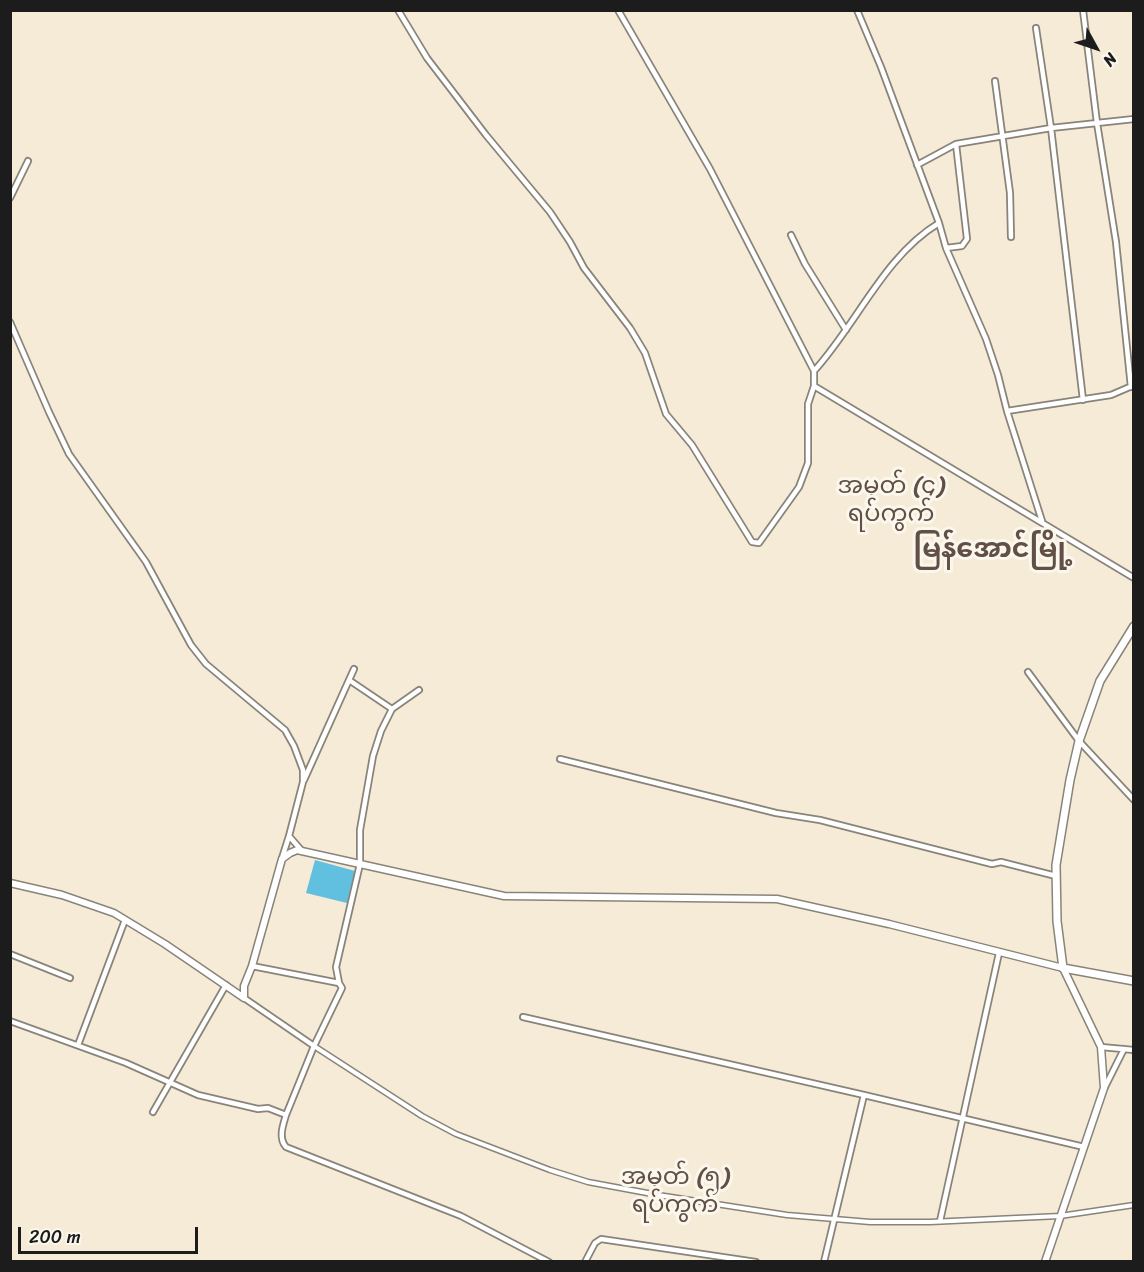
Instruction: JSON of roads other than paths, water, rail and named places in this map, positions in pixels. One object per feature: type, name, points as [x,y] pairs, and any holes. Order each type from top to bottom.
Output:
[{"type":"main road","points":[[1134,627],[1100,681],[1079,741],[1068,790],[1056,865],[1057,921],[1063,968],[1134,981]]},
{"type":"street","points":[[398,10],[427,58],[486,135],[550,212],[584,268],[630,328],[645,353],[666,414],[692,445],[752,542],[759,543],[799,487],[808,463],[808,404],[814,386],[814,371],[710,169],[618,10]]},
{"type":"street","points":[[857,10],[881,67],[939,223],[946,248],[986,339],[1042,521]]},
{"type":"street","points":[[1007,411],[1111,395],[1132,386],[1116,242],[1097,123],[1083,10]]},
{"type":"street","points":[[1036,28],[1051,129],[1083,400]]},
{"type":"street","points":[[994,81],[1010,193],[1011,237]]},
{"type":"street","points":[[917,165],[956,144],[1134,118]]},
{"type":"street","points":[[946,248],[962,246],[967,239],[956,144]]},
{"type":"street","points":[[10,198],[28,161]]},
{"type":"street","points":[[814,371],[828,356],[887,273],[908,248],[927,230],[939,223]]},
{"type":"street","points":[[791,236],[805,264],[846,330]]},
{"type":"street","points":[[10,322],[69,454],[146,562],[191,645],[206,664],[285,730],[303,770],[303,782]]},
{"type":"street","points":[[814,386],[1134,578]]},
{"type":"street","points":[[244,998],[244,986],[290,836],[303,782],[354,669]]},
{"type":"street","points":[[1028,672],[1079,741],[1134,800]]},
{"type":"street","points":[[349,680],[392,709]]},
{"type":"street","points":[[419,690],[392,709],[381,731],[373,756],[360,830],[360,864],[336,967],[342,988],[314,1046],[286,1115],[281,1136],[282,1143],[286,1147],[461,1216],[549,1262]]},
{"type":"street","points":[[560,759],[776,813],[820,820],[992,864],[1001,862],[1056,876]]},
{"type":"street","points":[[290,836],[302,851]]},
{"type":"street","points":[[282,859],[290,853],[302,851],[504,896],[777,899],[889,924],[1063,968],[1101,1047],[1104,1088]]},
{"type":"street","points":[[10,883],[62,895],[114,913],[165,944],[314,1046],[422,1116],[456,1134],[588,1182],[724,1207],[870,1222],[1060,1216],[1134,1205]]},
{"type":"street","points":[[78,1045],[125,920]]},
{"type":"street","points":[[940,1221],[999,953]]},
{"type":"street","points":[[10,954],[70,978]]},
{"type":"street","points":[[252,966],[339,983]]},
{"type":"street","points":[[153,1112],[226,985]]},
{"type":"street","points":[[524,1017],[1084,1147]]},
{"type":"street","points":[[10,1021],[78,1045],[198,1095],[258,1109],[268,1108],[286,1115]]},
{"type":"street","points":[[1101,1047],[1134,1050]]},
{"type":"street","points":[[1045,1262],[1104,1088],[1124,1049]]},
{"type":"street","points":[[825,1262],[864,1095]]},
{"type":"street","points":[[585,1262],[595,1243],[601,1239],[717,1259],[756,1262]]},
{"type":"water","points":[[315,860],[355,871],[347,903],[306,893]]},
{"type":"district","name":"အမှတ် (၄) ရပ်ကွက်","points":[[891,501]]},
{"type":"district","name":"မြန်အောင်မြို့","points":[[993,550]]},
{"type":"district","name":"အမှတ် (၅) ရပ်ကွက်","points":[[675,1192]]}]
